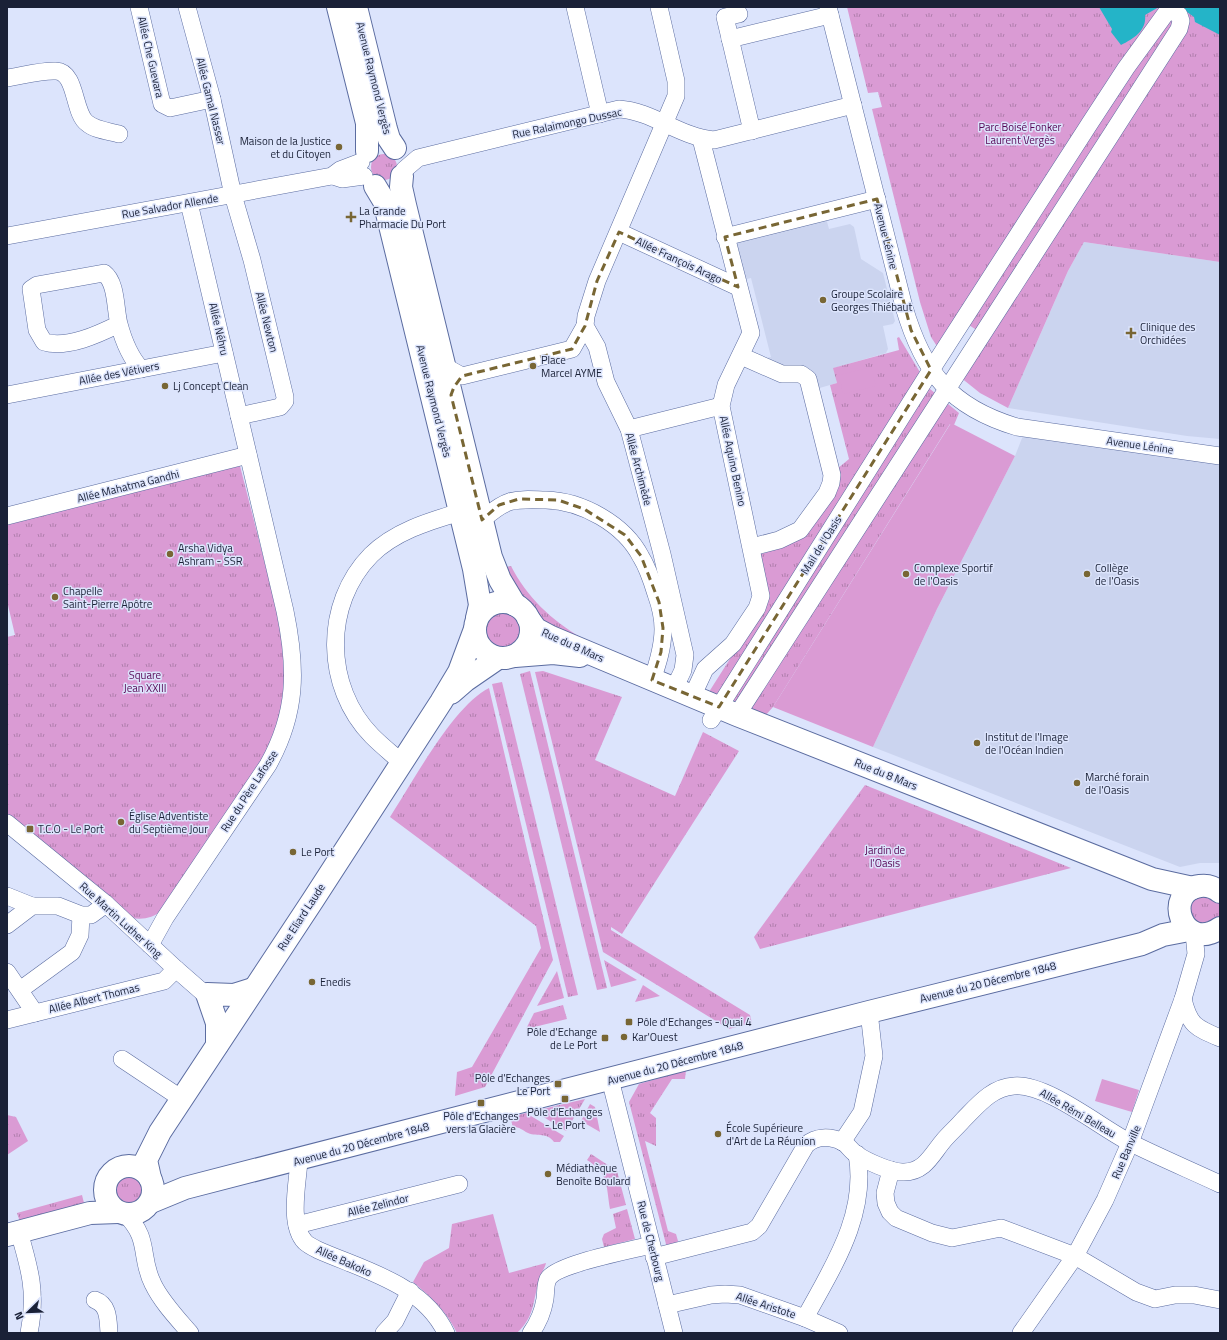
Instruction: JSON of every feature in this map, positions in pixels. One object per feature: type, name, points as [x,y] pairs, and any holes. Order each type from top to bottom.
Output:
[{"type":"main road","name":"Avenue Raymond Vergès","points":[[338,7],[367,123],[367,169],[384,201],[474,569],[480,605],[476,624]]},
{"type":"main road","name":"Avenue Raymond Vergès","points":[[356,7],[389,139],[404,161],[403,197],[453,371],[451,395],[491,557],[500,580],[522,611]]},
{"type":"main road","points":[[384,144],[404,161],[394,185],[381,188],[367,169],[372,147],[384,144]]},
{"type":"main road","points":[[498,603],[522,611],[531,627],[529,640],[522,651],[506,657],[484,651],[476,637],[476,624],[482,611],[498,603]]},
{"type":"main road","name":"Rue du 8 Mars","points":[[522,611],[536,629],[683,693],[723,714],[1152,879],[1193,888],[1204,885],[1212,887],[1220,892]]},
{"type":"main road","name":"Rue Eliard Laude","points":[[151,1188],[146,1160],[160,1132],[441,702],[459,672],[476,624]]},
{"type":"main road","name":"Rue du 8 Mars","points":[[506,657],[553,653],[579,656],[622,667]]},
{"type":"main road","name":"Rue Eliard Laude","points":[[441,702],[466,680],[506,657]]},
{"type":"main road","name":"Rue du 8 Mars","points":[[1152,879],[1165,888],[1196,929]]},
{"type":"main road","points":[[1193,888],[1184,895],[1196,929]]},
{"type":"main road","name":"Avenue du 20 Décembre 1848","points":[[151,1188],[185,1188],[299,1160],[869,1012],[1142,944],[1163,935],[1196,929]]},
{"type":"main road","points":[[210,1002],[253,989]]},
{"type":"main road","points":[[210,1002],[219,1020],[223,1022],[232,1022]]},
{"type":"main road","points":[[210,1002],[218,1030],[217,1045]]},
{"type":"main road","name":"Rue Eliard Laude","points":[[119,1168],[160,1132]]},
{"type":"main road","points":[[13,1234],[90,1213],[125,1216],[141,1212],[151,1188],[139,1168],[132,1166],[119,1168],[107,1180],[105,1193],[107,1201],[125,1216]]},
{"type":"main road","points":[[90,1213],[105,1193]]},
{"type":"street","name":"Allée Che Guevara","points":[[139,7],[162,104],[170,108],[212,99]]},
{"type":"street","name":"Allée Gamal Nasser","points":[[187,7],[212,99],[233,195]]},
{"type":"street","points":[[575,7],[600,114]]},
{"type":"street","points":[[453,371],[572,349],[585,326],[586,316],[597,281],[675,100],[676,88],[659,7]]},
{"type":"street","points":[[738,10],[737,37],[752,131]]},
{"type":"street","points":[[737,37],[829,11]]},
{"type":"street","name":"Avenue Lénine","points":[[829,11],[911,330],[919,350],[931,370],[948,389],[981,413],[1017,427],[1220,456]]},
{"type":"street","name":"Mail de l'Oasis","points":[[1172,11],[1179,15],[1181,22],[1179,29],[1168,48],[948,389],[723,714],[931,370],[1090,123],[1166,13],[1172,11]]},
{"type":"street","points":[[7,78],[56,70],[64,74],[69,81],[85,122],[92,127],[118,134]]},
{"type":"street","name":"Rue Ralaimongo Dussac","points":[[404,161],[618,109],[636,112],[701,139],[714,140],[853,105]]},
{"type":"street","points":[[701,139],[738,287]]},
{"type":"street","name":"Rue Salvador Allende","points":[[7,236],[332,176],[340,170],[367,169]]},
{"type":"street","name":"Allée Newton","points":[[233,195],[252,260],[285,397],[285,402],[280,406],[239,416]]},
{"type":"street","points":[[725,237],[878,199]]},
{"type":"street","name":"Allée Néhru","points":[[189,203],[248,455]]},
{"type":"street","name":"Allée François Arago","points":[[619,232],[738,287]]},
{"type":"street","points":[[119,324],[101,333],[73,342],[44,342],[37,330],[31,290],[36,285],[104,273],[111,280],[119,324],[131,355],[141,369]]},
{"type":"street","name":"Allée Aquino Benino","points":[[683,693],[705,669],[733,644],[760,602],[761,589],[721,406],[726,384],[751,334],[738,287]]},
{"type":"street","name":"Allée Archimède","points":[[585,326],[597,347],[606,382],[629,429],[662,554],[685,655],[683,670],[683,693]]},
{"type":"street","name":"Allée des Vétivers","points":[[9,390],[141,369],[224,353]]},
{"type":"street","points":[[741,356],[782,374],[800,374],[808,379],[832,475],[828,493],[800,530],[784,538],[752,547]]},
{"type":"street","points":[[629,429],[721,406]]},
{"type":"street","name":"Allée Mahatma Gandhi","points":[[7,516],[248,455]]},
{"type":"street","name":"Rue du Père Lafosse","points":[[150,945],[165,918],[268,765],[285,728],[291,701],[294,667],[291,639],[248,455]]},
{"type":"street","points":[[482,520],[499,505],[519,499],[558,500],[584,509],[605,520],[625,535],[641,556],[652,579],[659,602],[663,628],[662,644],[652,680]]},
{"type":"street","points":[[402,762],[371,736],[351,706],[338,671],[335,653],[337,618],[348,588],[371,554],[402,533],[433,520],[460,512]]},
{"type":"street","name":"Rue Martin Luther King","points":[[7,823],[106,904],[210,1002]]},
{"type":"street","points":[[7,896],[32,906],[58,906],[81,915],[90,915],[106,904]]},
{"type":"street","points":[[7,925],[32,906]]},
{"type":"street","points":[[20,990],[72,952],[80,935],[81,915]]},
{"type":"street","name":"Rue Banville","points":[[1021,1333],[1075,1256],[1105,1200],[1130,1143],[1183,999],[1196,929]]},
{"type":"street","name":"Allée Albert Thomas","points":[[7,1020],[164,981],[176,969]]},
{"type":"street","points":[[7,972],[35,1013]]},
{"type":"street","points":[[1183,999],[1188,1016],[1195,1026],[1220,1038]]},
{"type":"street","points":[[531,1333],[543,1308],[547,1281],[555,1271],[568,1266],[752,1232],[759,1226],[806,1145],[812,1140],[821,1137],[842,1142],[862,1112],[874,1056],[869,1012]]},
{"type":"street","points":[[122,1059],[182,1099]]},
{"type":"street","name":"Rue de Cherbourg","points":[[610,1079],[674,1333]]},
{"type":"street","name":"Allée Rémi Belleau","points":[[842,1142],[857,1154],[891,1170],[912,1172],[925,1165],[944,1140],[982,1100],[992,1093],[1014,1086],[1026,1086],[1042,1092],[1130,1143],[1220,1184]]},
{"type":"street","points":[[805,1318],[840,1253],[853,1221],[859,1187],[857,1154]]},
{"type":"street","name":"Allée Bakoko","points":[[299,1160],[295,1215],[297,1225],[305,1242],[318,1250],[410,1291],[439,1320],[446,1333]]},
{"type":"street","points":[[891,1170],[885,1193],[886,1203],[890,1212],[896,1218],[932,1233],[952,1238],[1001,1228],[1075,1256],[1136,1292],[1155,1299],[1175,1295],[1194,1294],[1220,1300]]},
{"type":"street","name":"Allée Zelindor","points":[[297,1225],[459,1184]]},
{"type":"street","points":[[125,1216],[144,1244],[153,1284],[185,1331]]},
{"type":"street","points":[[13,1234],[32,1280],[33,1311],[29,1333]]},
{"type":"street","points":[[384,1333],[395,1321],[410,1291]]},
{"type":"street","name":"Allée Aristote","points":[[667,1305],[725,1294],[740,1295],[805,1318],[839,1333]]},
{"type":"street","points":[[95,1300],[101,1302],[105,1306],[109,1333]]},
{"type":"highlighted area","points":[[877,199],[911,330],[931,370],[719,707],[652,680],[661,652],[663,628],[659,602],[641,556],[625,535],[584,509],[558,500],[519,499],[499,505],[482,520],[451,395],[454,387],[462,376],[572,349],[585,326],[597,281],[619,232],[738,287],[725,237]]},
{"type":"shaded area","name":"Groupe Scolaire Georges Thiébaut","points":[[826,218],[829,229],[850,224],[854,227],[861,259],[883,273],[895,321],[893,324],[883,326],[888,349],[886,353],[834,368],[837,383],[816,389],[763,359],[771,357],[751,278],[742,280],[733,241]]},
{"type":"shaded area","name":"Clinique des Orchidées","points":[[1084,242],[1220,262],[1220,439],[1187,436],[1008,408],[1068,271]]},
{"type":"shaded area","points":[[1024,433],[1220,461],[1220,863],[1200,863],[1180,867],[873,747],[937,609],[1015,456]]},
{"type":"green space","name":"Parc Boisé Fonker Laurent Vergès","points":[[847,7],[1220,7],[1220,262],[1084,242],[1068,271],[1008,408],[980,393],[960,377],[986,336],[961,320],[940,351],[931,337],[920,302],[872,109],[882,107],[878,92],[868,93]]},
{"type":"green space","points":[[384,154],[393,158],[397,167],[393,176],[384,180],[375,176],[371,167],[375,158]]},
{"type":"green space","points":[[899,337],[930,389],[959,413],[954,425],[950,424],[773,707],[764,717],[707,695],[768,599],[758,555],[783,547],[837,469],[849,459],[830,385],[837,383],[833,368],[899,350],[897,338]]},
{"type":"green space","points":[[871,367],[876,386],[843,394],[839,375]]},
{"type":"green space","name":"Complexe Sportif de l'Oasis","points":[[951,423],[1015,456],[937,609],[873,747],[773,707]]},
{"type":"green space","name":"Square Jean XXIII","points":[[240,466],[285,642],[284,700],[276,728],[265,755],[163,910],[148,918],[131,918],[7,818],[7,637],[15,635],[7,601],[7,519]]},
{"type":"green space","points":[[511,566],[524,588],[541,607],[560,624],[582,638],[579,644],[530,615],[502,568]]},
{"type":"green space","points":[[499,609],[507,609],[515,612],[521,618],[524,630],[521,642],[515,648],[507,651],[499,651],[491,648],[485,642],[482,634],[482,626],[485,618],[491,612]]},
{"type":"green space","points":[[530,671],[607,988],[597,990],[520,674]]},
{"type":"green space","points":[[543,671],[622,697],[595,760],[675,796],[703,732],[739,751],[622,934],[611,927],[611,930],[750,1015],[752,1023],[729,1029],[603,952],[535,672]]},
{"type":"green space","points":[[502,682],[578,995],[568,997],[492,684]]},
{"type":"green space","points":[[489,688],[553,960],[485,1087],[455,1096],[457,1072],[472,1067],[541,948],[536,926],[390,817],[448,727],[476,697]]},
{"type":"green space","name":"Jardin de l'Oasis","points":[[865,785],[1071,868],[760,949],[754,937]]},
{"type":"green space","points":[[1220,892],[1220,928],[1201,935],[1180,902]]},
{"type":"green space","points":[[604,960],[637,980],[611,987]]},
{"type":"green space","points":[[557,971],[564,998],[537,1006]]},
{"type":"green space","points":[[643,985],[660,996],[635,1002]]},
{"type":"green space","points":[[563,1005],[567,1019],[526,1029],[534,1013]]},
{"type":"green space","points":[[686,1070],[685,1079],[672,1079],[650,1113],[656,1118],[656,1146],[645,1141],[668,1231],[676,1234],[678,1241],[675,1245],[667,1248],[629,1102],[639,1084]]},
{"type":"green space","points":[[1102,1079],[1139,1090],[1132,1112],[1095,1101]]},
{"type":"green space","points":[[585,1099],[566,1131],[534,1111]]},
{"type":"green space","points":[[590,1104],[595,1107],[600,1132],[581,1121]]},
{"type":"green space","points":[[526,1113],[564,1136],[560,1142],[554,1142],[548,1137],[528,1133],[519,1128],[513,1127],[510,1117]]},
{"type":"green space","points":[[7,1115],[16,1117],[28,1141],[7,1155]]},
{"type":"green space","points":[[591,1154],[617,1171],[626,1205],[610,1209],[607,1187],[603,1175],[587,1160]]},
{"type":"green space","points":[[129,1166],[138,1168],[146,1173],[151,1181],[153,1190],[151,1199],[146,1207],[138,1212],[129,1214],[120,1212],[112,1207],[107,1199],[105,1190],[107,1181],[112,1173],[120,1168]]},
{"type":"green space","points":[[82,1195],[85,1207],[21,1225],[17,1213]]},
{"type":"green space","points":[[627,1209],[635,1239],[604,1247],[602,1239],[604,1234],[616,1228],[613,1214]]},
{"type":"green space","points":[[493,1214],[509,1273],[546,1263],[537,1286],[531,1314],[517,1333],[457,1333],[438,1305],[413,1282],[424,1262],[449,1248],[452,1224]]},
{"type":"water","points":[[1099,7],[1159,7],[1145,15],[1144,26],[1138,34],[1121,45],[1111,32],[1112,29]]},
{"type":"water","points":[[1180,7],[1220,7],[1220,35],[1195,22],[1194,17]]},
{"type":"place","name":"Maison de la Justice et du Citoyen","points":[[339,147]]},
{"type":"place","name":"La Grande Pharmacie Du Port","points":[[351,217]]},
{"type":"place","name":"Groupe Scolaire Georges Thiébaut","points":[[823,300]]},
{"type":"place","name":"Clinique des Orchidées","points":[[1131,333]]},
{"type":"place","name":"Place Marcel AYME","points":[[533,366]]},
{"type":"place","name":"Lj Concept Clean","points":[[165,386]]},
{"type":"place","name":"Arsha Vidya Ashram - SSR","points":[[170,554]]},
{"type":"place","name":"Complexe Sportif de l'Oasis","points":[[906,574]]},
{"type":"place","name":"Collège de l'Oasis","points":[[1087,574]]},
{"type":"place","name":"Chapelle Saint-Pierre Apôtre","points":[[55,597]]},
{"type":"place","name":"Institut de l'Image de l'Océan Indien","points":[[977,743]]},
{"type":"place","name":"Marché forain de l'Oasis","points":[[1077,783]]},
{"type":"place","name":"Église Adventiste du Septième Jour","points":[[121,822]]},
{"type":"place","name":"T.C.O - Le Port","points":[[30,829]]},
{"type":"place","name":"Le Port","points":[[293,852]]},
{"type":"place","name":"Enedis","points":[[312,982]]},
{"type":"place","name":"Pôle d'Echanges - Quai 4","points":[[629,1022]]},
{"type":"place","name":"Kar'Ouest","points":[[624,1037]]},
{"type":"place","name":"Pôle d'Echange de Le Port","points":[[605,1038]]},
{"type":"place","name":"Pôle d'Echanges Le Port","points":[[558,1084]]},
{"type":"place","name":"Pôle d'Echanges - Le Port","points":[[565,1099]]},
{"type":"place","name":"Pôle d'Echanges vers la Glacière","points":[[481,1103]]},
{"type":"place","name":"École Supérieure d'Art de La Réunion","points":[[718,1134]]},
{"type":"place","name":"Médiathèque Benoîte Boulard","points":[[548,1174]]}]
